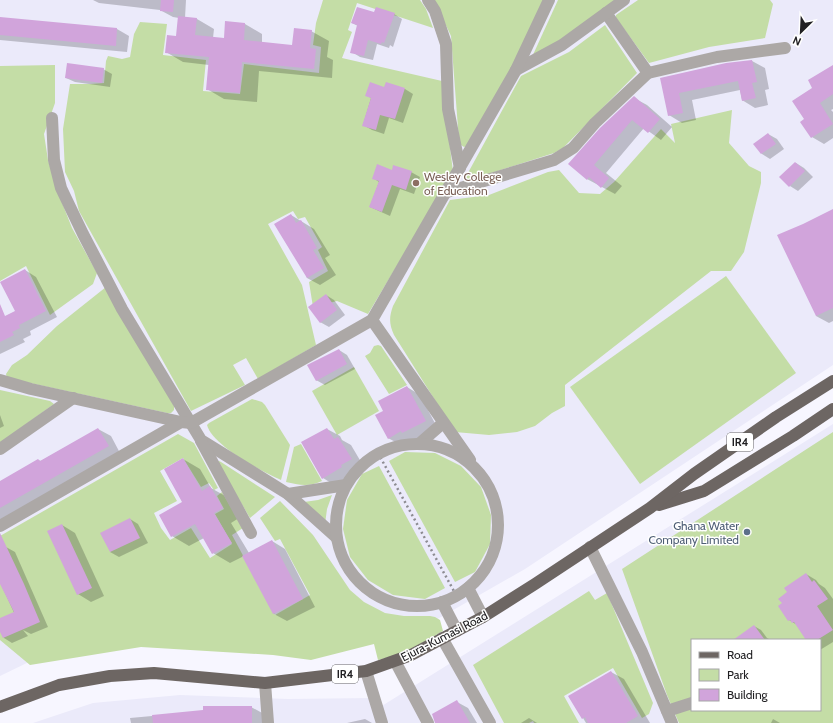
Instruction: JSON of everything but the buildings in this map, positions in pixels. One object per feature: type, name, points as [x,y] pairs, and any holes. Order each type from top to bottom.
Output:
[{"type":"main road","name":"IR4","points":[[650,508],[699,470],[776,417],[833,381]]},
{"type":"main road","name":"IR4","points":[[650,508],[704,491],[793,436],[833,409]]},
{"type":"main road","name":"Ejura-Kumasi Road","points":[[0,707],[59,685],[110,676],[154,672],[266,683],[366,672],[411,655],[483,617],[650,508]]},
{"type":"lane","points":[[428,0],[436,11],[446,44],[448,110],[460,168]]},
{"type":"lane","points":[[0,526],[372,320],[516,70],[549,0]]},
{"type":"lane","points":[[516,70],[562,45],[624,0]]},
{"type":"lane","points":[[606,13],[648,73]]},
{"type":"lane","points":[[447,192],[554,160],[573,148],[595,123],[648,73],[717,57],[785,48]]},
{"type":"lane","points":[[52,118],[54,160],[61,188],[83,234],[122,309],[186,423],[201,440],[252,533]]},
{"type":"lane","points":[[372,320],[479,473],[492,495],[498,520],[496,546],[485,569],[468,588],[456,596],[442,602],[414,606],[387,600],[363,586],[345,564],[336,537],[336,510],[346,485],[360,466],[378,453],[398,446],[419,444],[441,448],[462,458],[479,473]]},
{"type":"lane","points":[[0,380],[31,389],[186,423]]},
{"type":"lane","points":[[0,449],[73,398]]},
{"type":"lane","points":[[419,444],[443,423]]},
{"type":"lane","points":[[201,440],[288,494],[336,537]]},
{"type":"lane","points":[[288,494],[346,485]]},
{"type":"lane","points":[[590,547],[642,652],[672,723]]},
{"type":"lane","points":[[468,588],[483,617]]},
{"type":"lane","points":[[442,602],[457,631]]},
{"type":"lane","points":[[442,638],[490,723]]},
{"type":"lane","points":[[395,661],[428,723]]},
{"type":"lane","points":[[366,672],[382,723]]},
{"type":"lane","points":[[266,683],[268,723]]},
{"type":"lane","points":[[667,711],[691,703]]},
{"type":"path","points":[[378,453],[456,596]]},
{"type":"shaded area","name":"Wesley College of Education","points":[[0,0],[833,0],[833,365],[525,569],[420,629],[148,645],[33,660],[0,676]]},
{"type":"shaded area","name":"Ghana Water Company Limited","points":[[833,424],[833,723],[33,723],[93,703],[180,695],[288,699],[371,698],[377,709]]},
{"type":"green space","points":[[323,0],[420,0],[426,9],[433,28],[357,3],[348,30],[352,32],[342,58],[442,81],[453,172],[368,314],[337,301],[313,307],[309,282],[328,271],[318,250],[322,247],[305,217],[298,219],[293,211],[268,224],[302,285],[316,345],[258,379],[246,358],[233,365],[245,385],[191,411],[79,211],[74,191],[65,172],[63,129],[70,84],[104,83],[106,61],[108,56],[122,59],[130,57],[134,34],[140,22],[167,24],[163,55],[206,60],[203,91],[240,94],[244,64],[319,73],[321,47],[313,45],[316,23]]},
{"type":"green space","points":[[434,0],[544,0],[509,77],[468,146],[464,147],[459,141],[451,36]]},
{"type":"green space","points":[[558,0],[617,0],[534,58],[532,57]]},
{"type":"green space","points":[[638,0],[770,0],[773,4],[765,38],[709,47],[649,63],[616,18],[616,15]]},
{"type":"green space","points":[[605,25],[637,73],[563,148],[554,153],[463,182],[521,76],[569,52]]},
{"type":"green space","points":[[55,65],[55,103],[44,134],[48,160],[59,195],[72,228],[97,273],[93,284],[50,315],[26,266],[0,281],[0,66]]},
{"type":"green space","points":[[732,110],[729,143],[749,166],[761,172],[761,183],[744,252],[731,271],[711,271],[565,385],[565,406],[552,413],[535,426],[517,432],[489,435],[455,432],[394,335],[390,320],[393,306],[450,200],[489,195],[548,172],[559,170],[579,193],[600,194],[614,182],[661,129],[675,143],[671,124]]},
{"type":"green space","points":[[726,276],[796,373],[640,484],[570,387]]},
{"type":"green space","points":[[106,287],[174,406],[174,410],[171,413],[7,378],[6,374],[12,365],[27,355],[57,326]]},
{"type":"green space","points":[[374,346],[381,346],[407,385],[389,394],[365,356],[370,353]]},
{"type":"green space","points":[[354,367],[379,411],[337,435],[312,391]]},
{"type":"green space","points":[[0,390],[50,401],[54,404],[0,443]]},
{"type":"green space","points":[[252,399],[262,402],[265,405],[290,445],[281,480],[262,471],[228,449],[211,433],[207,425]]},
{"type":"green space","points":[[833,432],[833,723],[679,723],[667,695],[622,569]]},
{"type":"green space","points":[[178,434],[194,443],[218,488],[214,490],[209,483],[201,487],[183,458],[160,471],[177,501],[154,513],[161,528],[170,540],[191,528],[210,558],[232,544],[215,514],[224,509],[217,496],[222,492],[243,528],[232,535],[275,615],[310,595],[280,539],[275,541],[260,518],[280,501],[313,535],[350,590],[364,602],[385,613],[404,616],[435,617],[440,620],[443,631],[404,652],[378,660],[374,644],[311,660],[273,655],[141,647],[30,665],[0,640],[0,536]]},
{"type":"green space","points":[[301,444],[322,481],[318,483],[304,485],[286,482],[294,447]]},
{"type":"green space","points":[[405,452],[435,453],[461,466],[481,487],[491,515],[490,544],[475,572],[455,582],[389,461]]},
{"type":"green space","points":[[219,461],[275,497],[250,518],[218,464]]},
{"type":"green space","points":[[379,466],[445,588],[425,599],[393,595],[368,580],[350,557],[343,529],[347,500],[362,474]]},
{"type":"green space","points":[[332,495],[327,509],[325,524],[304,502],[318,500]]},
{"type":"green space","points":[[589,591],[595,600],[607,593],[653,703],[649,714],[642,718],[613,668],[564,696],[579,723],[534,723],[533,721],[529,723],[504,723],[473,665]]},
{"type":"place","name":"Wesley College of Education","points":[[416,183]]},
{"type":"place","name":"Ghana Water Company Limited","points":[[747,532]]}]
